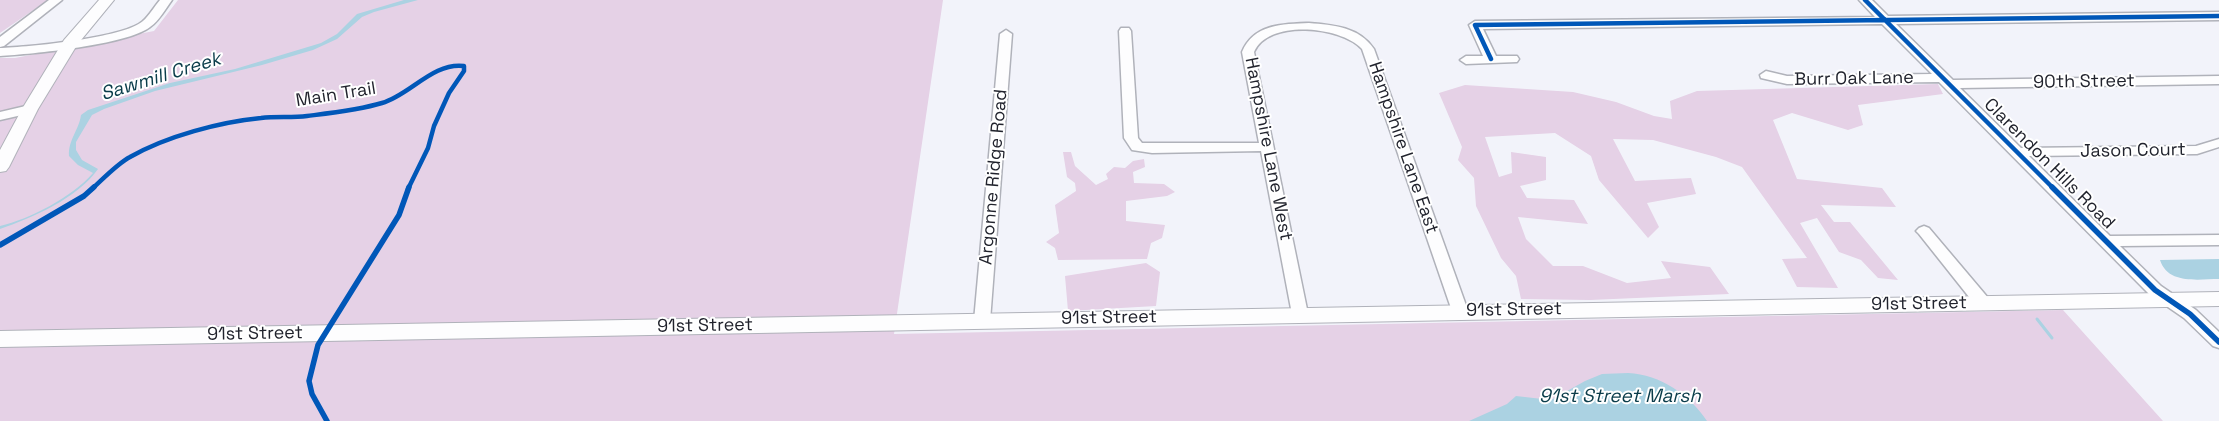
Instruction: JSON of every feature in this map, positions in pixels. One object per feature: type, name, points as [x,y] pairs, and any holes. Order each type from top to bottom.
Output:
[{"type":"main road","points":[[70,43],[83,11],[92,0]]},
{"type":"main road","points":[[0,167],[30,109],[70,43],[106,0]]},
{"type":"main road","name":"91st Street","points":[[0,339],[1460,311],[2219,299]]},
{"type":"street","points":[[0,43],[56,0]]},
{"type":"street","points":[[0,52],[21,52],[117,36],[140,28],[153,18],[166,0]]},
{"type":"street","name":"Clarendon Hills Road","points":[[1865,0],[2155,290],[2190,314],[2219,342]]},
{"type":"street","points":[[1491,60],[1475,25],[2219,16]]},
{"type":"street","name":"Hampshire Lane West","points":[[1300,314],[1248,52],[1249,45],[1258,35],[1271,31],[1306,28]]},
{"type":"street","name":"Hampshire Lane East","points":[[1306,28],[1327,28],[1350,34],[1368,49],[1460,311]]},
{"type":"street","points":[[1125,31],[1131,138],[1137,147],[1152,149],[1267,148]]},
{"type":"street","name":"Argonne Ridge Road","points":[[982,321],[1006,34]]},
{"type":"street","points":[[1466,60],[1513,59]]},
{"type":"street","name":"Burr Oak Lane","points":[[1766,75],[1787,80],[1946,81]]},
{"type":"street","name":"90th Street","points":[[1946,81],[2219,80]]},
{"type":"street","points":[[0,116],[30,109]]},
{"type":"street","name":"Jason Court","points":[[2017,152],[2197,150],[2217,143]]},
{"type":"street","points":[[1924,231],[1983,303]]},
{"type":"street","points":[[2106,241],[2219,240]]},
{"type":"shaded area","points":[[0,0],[48,0],[0,33]]},
{"type":"shaded area","points":[[178,0],[943,0],[894,334],[2063,310],[2163,421],[0,421],[0,58],[15,58],[154,31]]},
{"type":"shaded area","points":[[1938,84],[1943,94],[1858,105],[1863,125],[1848,130],[1792,113],[1773,120],[1797,179],[1882,188],[1896,207],[1821,205],[1834,222],[1850,222],[1898,280],[1878,278],[1861,260],[1839,252],[1817,218],[1800,223],[1838,288],[1797,287],[1782,259],[1807,258],[1742,167],[1716,157],[1653,140],[1613,139],[1635,181],[1691,178],[1696,194],[1647,203],[1659,227],[1648,238],[1599,180],[1591,156],[1555,133],[1485,137],[1499,177],[1512,173],[1511,152],[1546,157],[1546,180],[1520,186],[1527,198],[1574,200],[1588,224],[1518,217],[1526,239],[1553,266],[1583,266],[1627,283],[1671,278],[1661,261],[1710,267],[1729,294],[1590,300],[1521,299],[1516,276],[1501,258],[1476,206],[1474,178],[1458,160],[1462,147],[1439,93],[1465,85],[1573,92],[1616,102],[1654,116],[1672,119],[1670,101],[1697,91]]},
{"type":"shaded area","points":[[1063,152],[1071,152],[1075,166],[1096,185],[1108,179],[1106,174],[1114,167],[1125,168],[1133,161],[1144,159],[1145,167],[1133,172],[1134,183],[1164,184],[1175,192],[1167,196],[1126,201],[1126,221],[1165,225],[1162,238],[1151,243],[1147,259],[1058,260],[1055,248],[1046,242],[1059,233],[1055,205],[1076,191],[1075,183],[1067,177]]},
{"type":"shaded area","points":[[1146,263],[1160,272],[1156,306],[1068,311],[1065,276]]},
{"type":"water","points":[[404,0],[418,0],[362,17],[337,39],[313,50],[262,65],[155,91],[92,115],[76,142],[76,150],[82,160],[98,169],[79,189],[54,206],[0,229],[0,226],[12,223],[50,206],[74,190],[93,173],[78,165],[69,156],[70,145],[81,115],[88,110],[170,83],[235,69],[321,43],[337,34],[357,14]]},
{"type":"water","points":[[2219,259],[2219,279],[2202,280],[2185,279],[2170,274],[2160,260]]},
{"type":"water","name":"91st Street Marsh","points":[[1628,373],[1663,382],[1683,394],[1707,421],[1469,421],[1507,404],[1516,396],[1551,400],[1602,374]]},
{"type":"waterway","points":[[2037,319],[2052,338]]},
{"type":"cycle path","points":[[1865,0],[2155,290],[2190,314],[2219,342]]},
{"type":"cycle path","points":[[1491,59],[1475,25],[2219,16]]},
{"type":"cycle path","name":"Main Trail","points":[[0,245],[84,196],[129,157],[168,140],[216,126],[261,118],[307,116],[383,103],[399,96],[442,69],[456,65],[464,66],[464,71],[449,93],[434,126],[428,148],[411,181],[399,215],[318,345],[309,381],[312,394],[327,421]]},
{"type":"water label","name":"Sawmill Creek","points":[[161,77]]}]
